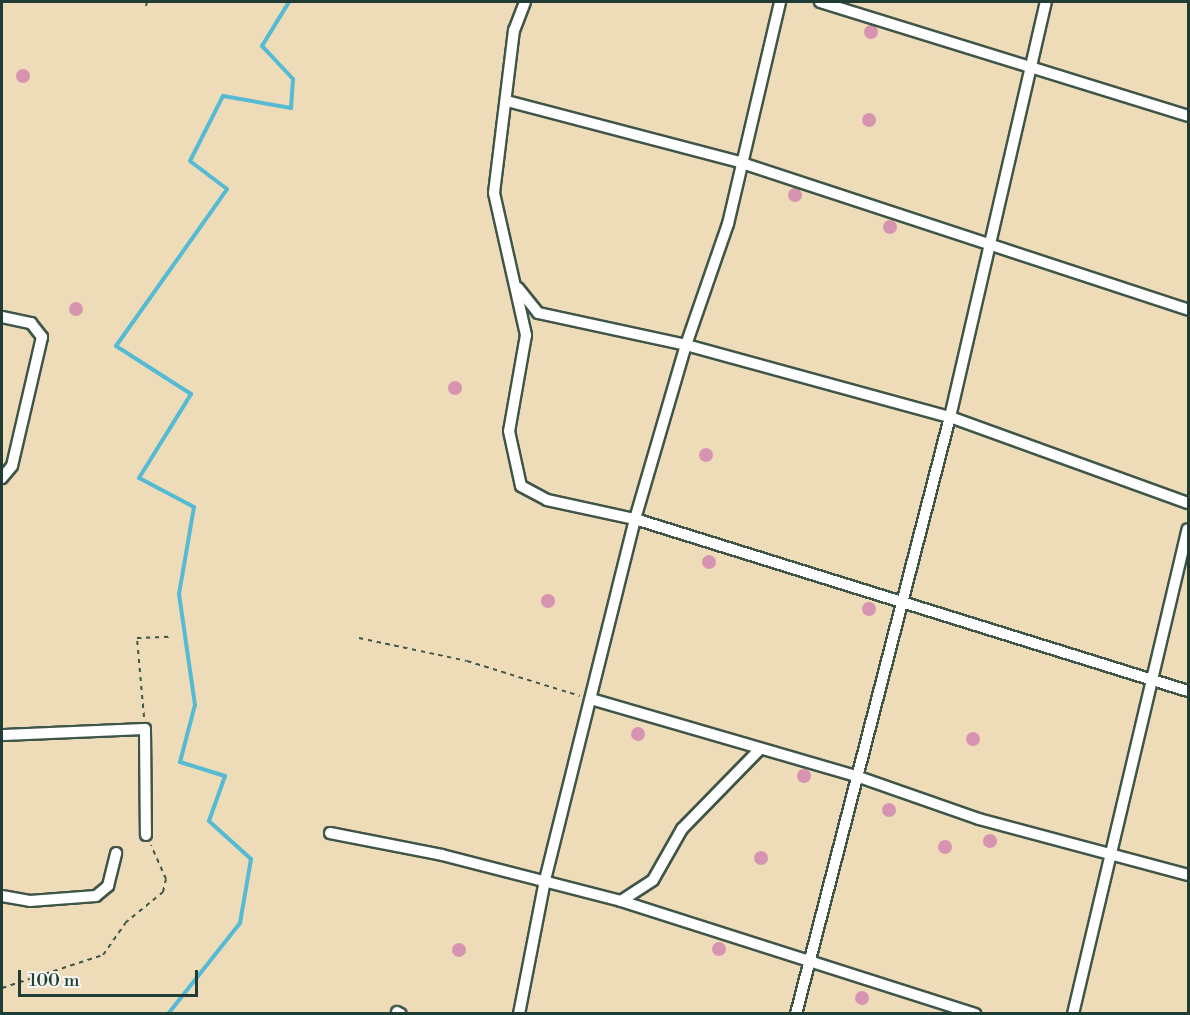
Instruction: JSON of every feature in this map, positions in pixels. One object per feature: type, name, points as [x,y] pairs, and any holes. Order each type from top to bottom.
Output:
[{"type":"street","points":[[525,2],[514,30],[494,193],[526,335],[509,431],[518,480],[531,494],[547,500],[635,519],[902,598],[1156,683],[1188,691]]},
{"type":"street","points":[[519,1014],[545,880],[635,519],[686,345],[728,224],[739,162],[780,2]]},
{"type":"street","points":[[820,2],[1030,69],[1188,116]]},
{"type":"street","points":[[796,1014],[859,777],[902,598],[950,417],[989,240],[1046,2]]},
{"type":"street","points":[[507,101],[739,162],[989,240],[1188,310]]},
{"type":"street","points":[[517,288],[538,313],[686,345],[950,417],[1188,502]]},
{"type":"street","points":[[2,317],[31,323],[42,337],[12,466],[2,478]]},
{"type":"street","points":[[1073,1014],[1156,683],[1188,529]]},
{"type":"street","points":[[591,699],[758,751],[859,777],[979,819],[1113,853],[1188,875]]},
{"type":"street","points":[[2,735],[145,729],[146,835]]},
{"type":"street","points":[[621,901],[653,880],[682,829],[758,751]]},
{"type":"street","points":[[330,833],[545,880],[621,901],[975,1014]]},
{"type":"street","points":[[2,896],[30,901],[96,896],[108,886],[116,853]]},
{"type":"path","points":[[146,6],[147,2]]},
{"type":"path","points":[[145,729],[137,638],[170,637]]},
{"type":"path","points":[[359,638],[467,661],[591,699]]},
{"type":"path","points":[[2,988],[103,955],[125,923],[153,903],[166,879],[146,835]]},
{"type":"building","points":[[871,25],[876,27],[878,32],[876,37],[871,39],[866,37],[864,32],[866,27]]},
{"type":"building","points":[[23,69],[28,71],[30,76],[28,81],[23,83],[18,81],[16,76],[18,71]]},
{"type":"building","points":[[869,113],[874,115],[876,120],[874,125],[869,127],[864,125],[862,120],[864,115]]},
{"type":"building","points":[[795,188],[800,190],[802,195],[800,200],[795,202],[790,200],[788,195],[790,190]]},
{"type":"building","points":[[890,220],[895,222],[897,227],[895,232],[890,234],[885,232],[883,227],[885,222]]},
{"type":"building","points":[[76,302],[81,304],[83,309],[81,314],[76,316],[71,314],[69,309],[71,304]]},
{"type":"building","points":[[455,381],[460,383],[462,388],[460,393],[455,395],[450,393],[448,388],[450,383]]},
{"type":"building","points":[[706,448],[711,450],[713,455],[711,460],[706,462],[701,460],[699,455],[701,450]]},
{"type":"building","points":[[709,555],[714,557],[716,562],[714,567],[709,569],[704,567],[702,562],[704,557]]},
{"type":"building","points":[[548,594],[553,596],[555,601],[553,606],[548,608],[543,606],[541,601],[543,596]]},
{"type":"building","points":[[869,602],[874,604],[876,609],[874,614],[869,616],[864,614],[862,609],[864,604]]},
{"type":"building","points":[[638,727],[643,729],[645,734],[643,739],[638,741],[633,739],[631,734],[633,729]]},
{"type":"building","points":[[973,732],[978,734],[980,739],[978,744],[973,746],[968,744],[966,739],[968,734]]},
{"type":"building","points":[[804,769],[809,771],[811,776],[809,781],[804,783],[799,781],[797,776],[799,771]]},
{"type":"building","points":[[889,803],[894,805],[896,810],[894,815],[889,817],[884,815],[882,810],[884,805]]},
{"type":"building","points":[[990,834],[995,836],[997,841],[995,846],[990,848],[985,846],[983,841],[985,836]]},
{"type":"building","points":[[945,840],[950,842],[952,847],[950,852],[945,854],[940,852],[938,847],[940,842]]},
{"type":"building","points":[[761,851],[766,853],[768,858],[766,863],[761,865],[756,863],[754,858],[756,853]]},
{"type":"building","points":[[719,942],[724,944],[726,949],[724,954],[719,956],[714,954],[712,949],[714,944]]},
{"type":"building","points":[[459,943],[464,945],[466,950],[464,955],[459,957],[454,955],[452,950],[454,945]]},
{"type":"building","points":[[862,991],[867,993],[869,998],[867,1003],[862,1005],[857,1003],[855,998],[857,993]]},
{"type":"waterway","points":[[168,1014],[240,923],[251,859],[209,821],[225,776],[180,762],[195,705],[179,594],[194,507],[139,478],[191,394],[116,346],[227,189],[190,161],[223,96],[291,108],[293,79],[262,46],[289,2]]}]
